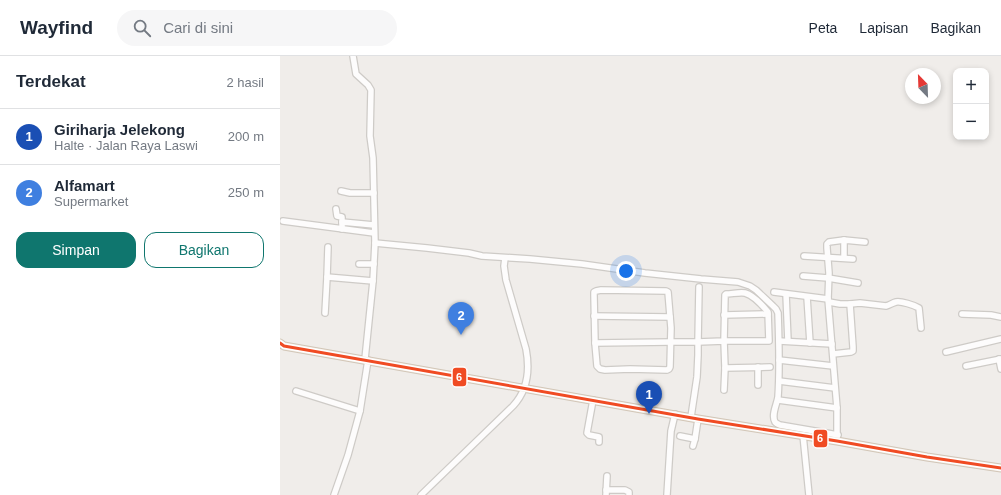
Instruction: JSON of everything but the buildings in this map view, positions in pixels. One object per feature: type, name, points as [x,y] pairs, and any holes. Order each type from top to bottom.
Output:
[{"type":"main road","points":[[280,343],[284,346],[694,418],[803,436],[829,436],[851,444],[1001,468]]},
{"type":"street","points":[[334,495],[348,455],[360,411],[368,360],[375,243],[374,193],[370,136],[371,90],[368,85],[356,74],[353,56]]},
{"type":"street","points":[[342,191],[350,193],[374,193]]},
{"type":"street","points":[[336,209],[336,216],[342,217],[342,229]]},
{"type":"street","points":[[283,222],[374,233]]},
{"type":"street","points":[[342,222],[374,225]]},
{"type":"street","points":[[844,240],[844,258]]},
{"type":"street","points":[[837,438],[837,408],[828,300],[827,244],[829,242],[844,240],[865,242]]},
{"type":"street","points":[[375,243],[482,256],[582,264],[645,273],[738,282],[750,286],[776,309],[778,313],[780,341],[779,381],[778,400],[774,417],[775,422],[777,424],[829,436]]},
{"type":"street","points":[[325,313],[328,247]]},
{"type":"street","points":[[804,256],[853,259]]},
{"type":"street","points":[[421,495],[514,406],[520,399],[524,388],[527,378],[528,359],[506,280],[504,266],[505,258]]},
{"type":"street","points":[[359,264],[374,264]]},
{"type":"street","points":[[803,276],[858,283]]},
{"type":"street","points":[[327,277],[373,281]]},
{"type":"street","points":[[693,446],[695,439],[693,399],[698,355],[699,287]]},
{"type":"street","points":[[596,291],[668,292],[671,342],[669,369],[600,369],[597,366],[594,343],[594,316],[594,292],[596,291]]},
{"type":"street","points":[[774,292],[828,300],[840,304],[860,303],[886,306],[897,302],[913,304],[920,309],[921,328]]},
{"type":"street","points":[[594,343],[724,341],[768,341],[768,312],[748,294],[738,293],[725,295],[724,316],[724,341],[725,368],[724,390]]},
{"type":"street","points":[[786,294],[788,341]]},
{"type":"street","points":[[807,297],[810,343]]},
{"type":"street","points":[[833,354],[853,351],[850,304]]},
{"type":"street","points":[[724,316],[768,314]]},
{"type":"street","points":[[962,314],[1001,316]]},
{"type":"street","points":[[594,316],[670,317]]},
{"type":"street","points":[[946,352],[1001,339]]},
{"type":"street","points":[[780,341],[832,344]]},
{"type":"street","points":[[966,366],[1000,359],[1001,369]]},
{"type":"street","points":[[779,360],[833,366]]},
{"type":"street","points":[[758,367],[758,385]]},
{"type":"street","points":[[725,368],[770,367]]},
{"type":"street","points":[[779,381],[835,388]]},
{"type":"street","points":[[296,391],[360,411]]},
{"type":"street","points":[[593,400],[587,433],[589,435],[599,437],[599,442]]},
{"type":"street","points":[[778,400],[837,408]]},
{"type":"street","points":[[667,495],[671,431],[674,414]]},
{"type":"street","points":[[680,436],[695,439]]},
{"type":"street","points":[[803,436],[809,495]]},
{"type":"street","points":[[607,476],[606,492],[625,490],[629,492],[629,495]]},
{"type":"transit line","name":"6","points":[[280,343],[284,346],[698,419],[1001,468]]},
{"type":"place","name":"Alfamart","points":[[461,335]]},
{"type":"place","name":"Giriharja Jelekong","points":[[649,414]]}]
